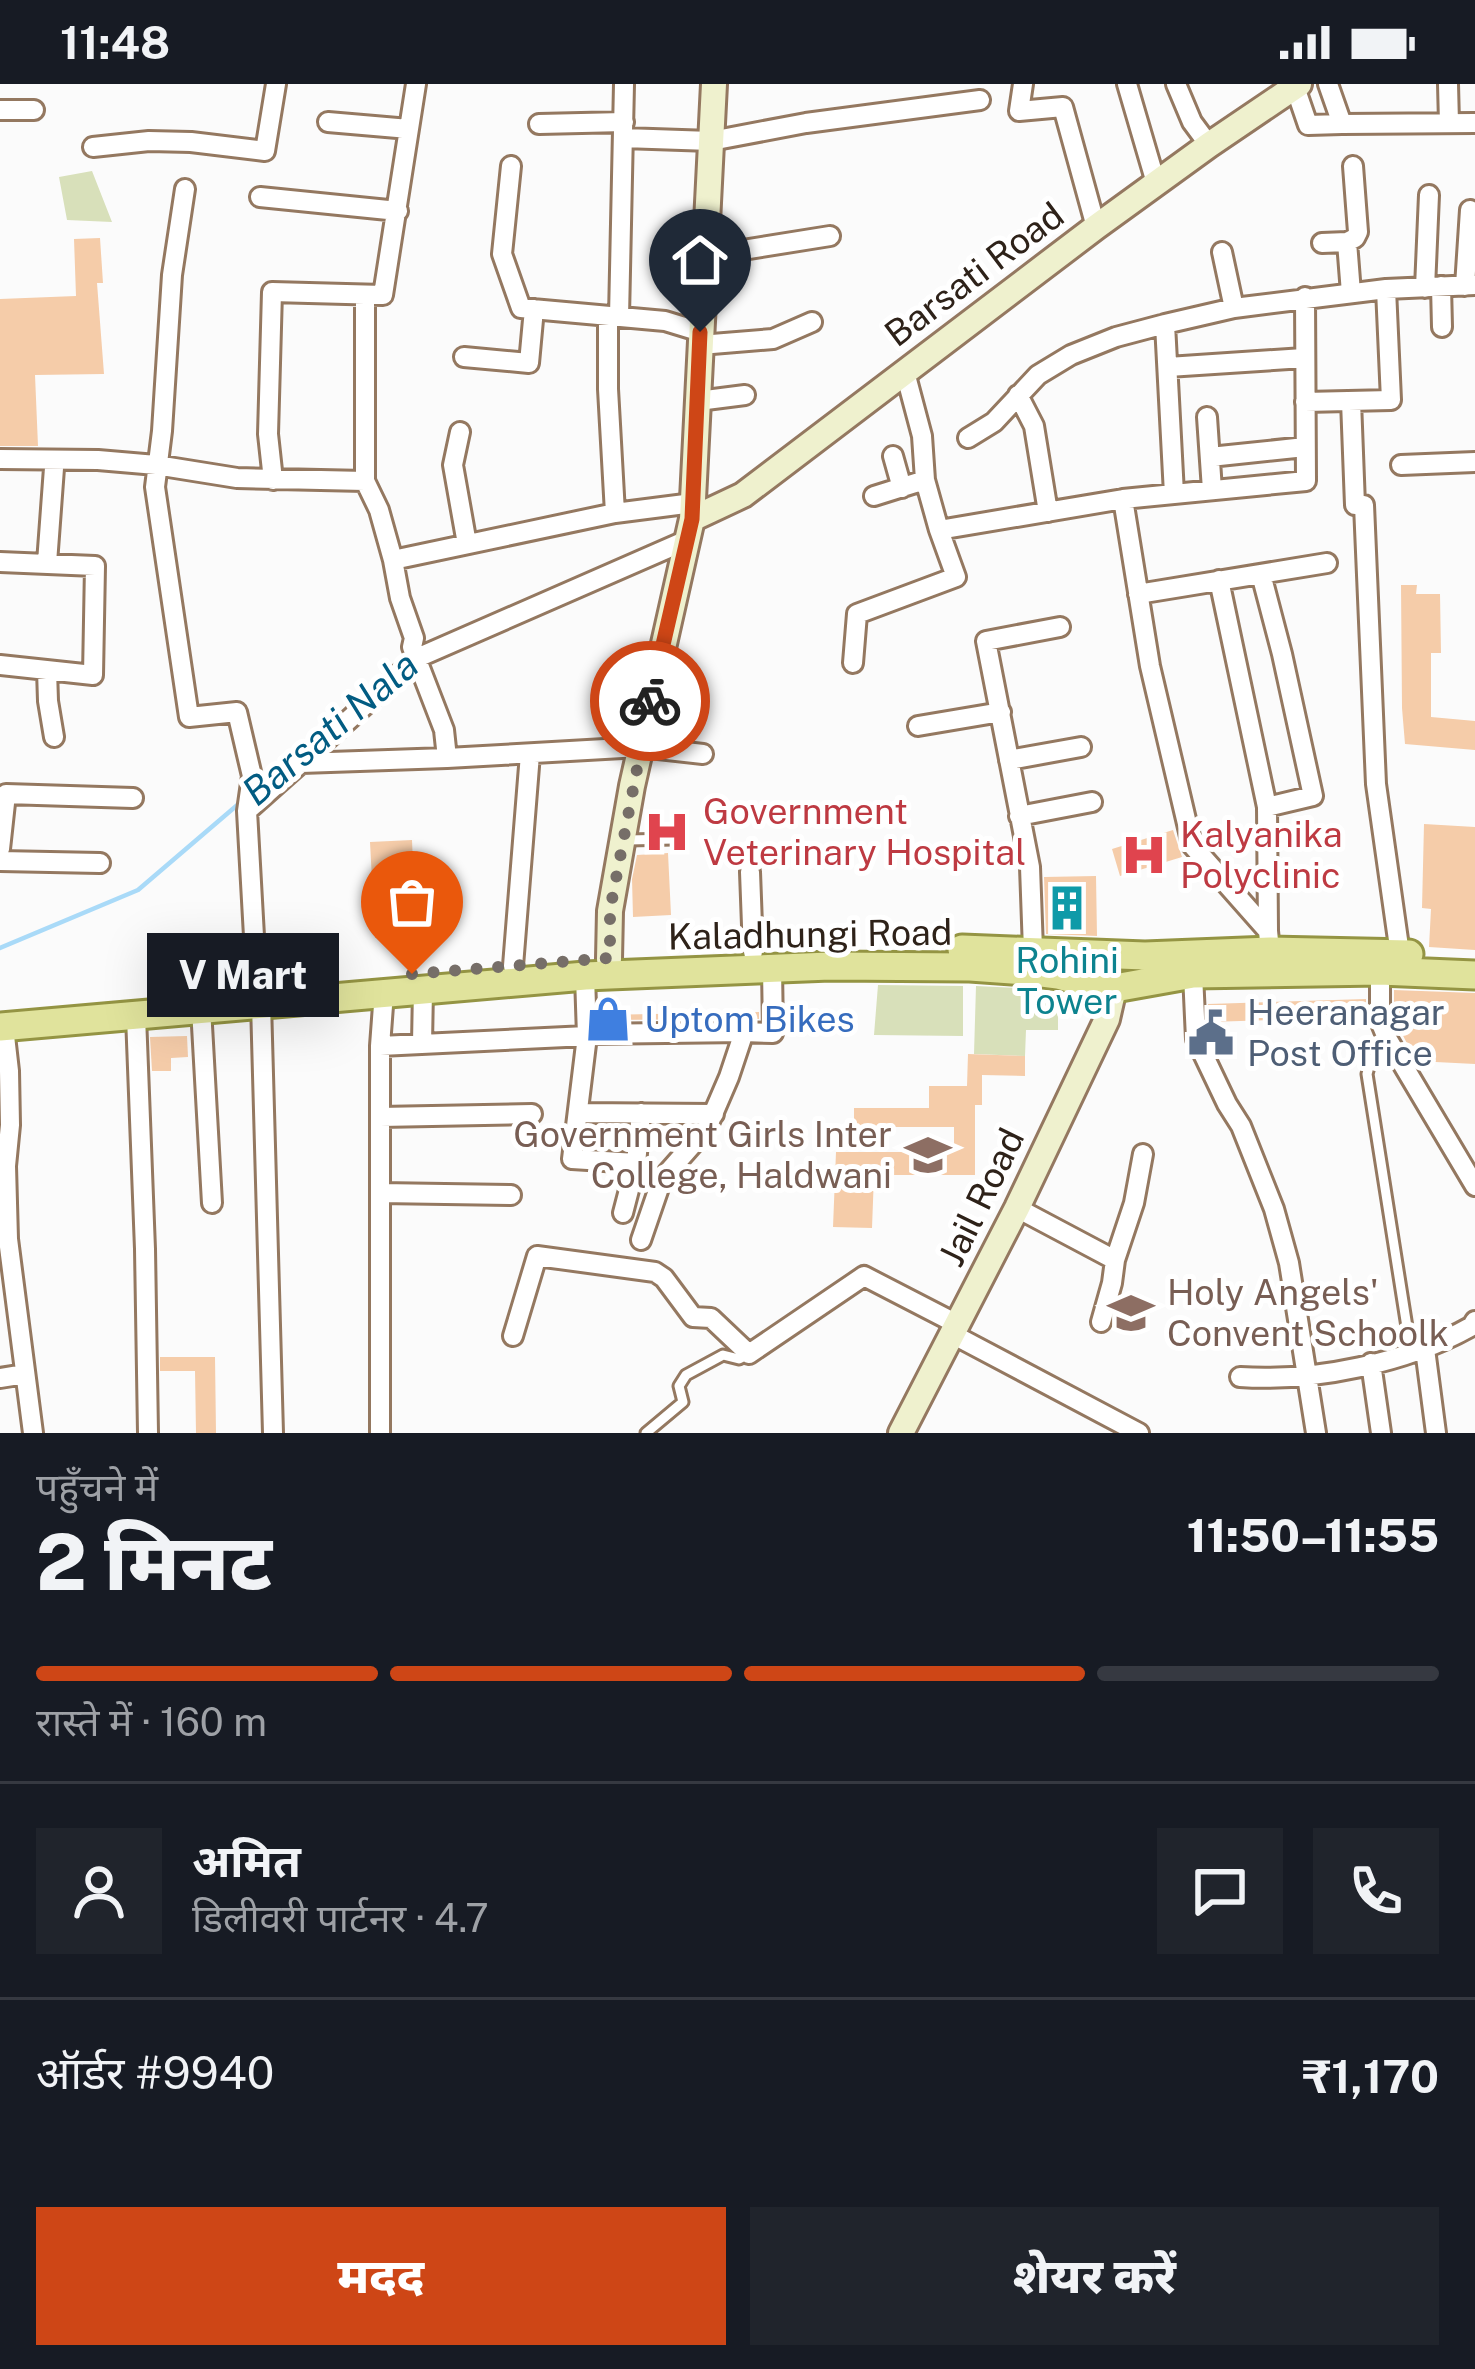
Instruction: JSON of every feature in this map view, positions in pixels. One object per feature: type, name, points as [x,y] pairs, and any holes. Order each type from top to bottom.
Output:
[{"type":"main road","name":"Kaladhungi Road","points":[[135,1009],[201,1008],[259,997],[423,989],[884,948],[1093,954],[1145,969],[1193,974],[1270,951]]},
{"type":"main road","name":"Kaladhungi Road","points":[[762,960],[970,967],[1058,975],[1102,986],[1145,969],[1270,951],[1475,975]]},
{"type":"main road","points":[[1093,954],[1088,968],[1102,986]]},
{"type":"main road","name":"Kaladhungi Road","points":[[1390,963],[1475,958]]},
{"type":"main road","name":"Kaladhungi Road","points":[[1,1020],[259,997],[513,966],[602,970]]},
{"type":"street","points":[[93,146],[191,142],[265,151],[276,84]]},
{"type":"street","points":[[273,480],[268,434],[272,292],[383,296],[416,84]]},
{"type":"street","points":[[615,513],[608,389],[624,84]]},
{"type":"street","points":[[636,1163],[572,1159],[587,1035],[622,840],[691,521],[714,84]]},
{"type":"street","points":[[1023,84],[1019,111],[1063,107],[1096,227]]},
{"type":"street","points":[[1127,84],[1156,183]]},
{"type":"street","points":[[1176,84],[1192,122],[1209,145]]},
{"type":"street","points":[[1328,84],[1342,124]]},
{"type":"street","points":[[1448,84],[1449,122]]},
{"type":"street","points":[[1297,85],[1308,124],[1475,122]]},
{"type":"street","name":"Barsati Road","points":[[691,521],[743,494],[1096,227],[1297,85]]},
{"type":"street","points":[[539,124],[711,141],[980,100]]},
{"type":"street","points":[[0,110],[34,110]]},
{"type":"street","points":[[328,122],[409,129]]},
{"type":"street","points":[[511,166],[502,254],[521,308],[665,320],[700,338],[773,339],[812,322]]},
{"type":"street","points":[[1322,243],[1347,242],[1358,232],[1353,166]]},
{"type":"street","points":[[185,189],[172,275],[154,487],[189,717],[237,712],[253,776],[248,800],[273,1433]]},
{"type":"street","points":[[1430,195],[1433,287],[1442,327]]},
{"type":"street","points":[[260,197],[398,211]]},
{"type":"street","points":[[968,438],[994,422],[1038,375],[1070,355],[1116,337],[1234,308],[1304,297],[1470,286],[1470,210]]},
{"type":"street","points":[[705,256],[830,236]]},
{"type":"street","points":[[1347,242],[1351,293]]},
{"type":"street","points":[[1222,252],[1234,308]]},
{"type":"street","points":[[1305,401],[1390,400],[1386,289]]},
{"type":"street","points":[[365,295],[365,481],[379,510],[415,652],[444,730],[447,758]]},
{"type":"street","points":[[939,530],[1123,499],[1306,481],[1304,297]]},
{"type":"street","points":[[464,356],[529,363],[534,309]]},
{"type":"street","points":[[1165,324],[1174,494]]},
{"type":"street","points":[[1168,367],[1304,358]]},
{"type":"street","points":[[853,663],[856,614],[956,577],[925,480],[922,436],[905,372]]},
{"type":"street","points":[[698,401],[745,394]]},
{"type":"street","points":[[1018,395],[1034,426],[1048,512]]},
{"type":"street","points":[[1352,401],[1355,505],[1364,505],[1376,784],[1390,963],[1380,1021],[1475,1186]]},
{"type":"street","points":[[1207,417],[1212,490]]},
{"type":"street","points":[[460,432],[453,465],[467,544]]},
{"type":"street","points":[[1210,457],[1305,447]]},
{"type":"street","points":[[893,456],[902,488]]},
{"type":"street","points":[[0,459],[77,459],[273,480],[365,481]]},
{"type":"street","points":[[1401,465],[1475,462]]},
{"type":"street","points":[[47,563],[54,468]]},
{"type":"street","points":[[874,496],[925,480]]},
{"type":"street","points":[[1123,499],[1150,666],[1192,845],[1270,951]]},
{"type":"street","points":[[393,560],[615,513],[691,521]]},
{"type":"street","points":[[248,800],[301,764],[415,652],[691,521]]},
{"type":"street","points":[[0,562],[95,566],[93,675],[0,664]]},
{"type":"street","points":[[1138,594],[1328,563]]},
{"type":"street","points":[[1261,574],[1313,796],[1267,807]]},
{"type":"street","points":[[1219,580],[1267,807],[1270,951]]},
{"type":"street","points":[[1033,950],[1030,867],[986,641],[1060,627]]},
{"type":"street","points":[[47,670],[54,737]]},
{"type":"street","points":[[918,726],[1001,712]]},
{"type":"street","points":[[301,764],[640,747],[703,754]]},
{"type":"street","points":[[1009,760],[1081,747]]},
{"type":"street","points":[[513,966],[530,754]]},
{"type":"street","points":[[0,849],[6,794],[133,798]]},
{"type":"street","points":[[1019,816],[1092,802]]},
{"type":"street","points":[[0,861],[100,863]]},
{"type":"street","points":[[380,1046],[587,1035],[773,1033],[750,872]]},
{"type":"street","points":[[1193,974],[1196,1039],[1251,1147],[1289,1263],[1316,1433]]},
{"type":"street","name":"Jail Road","points":[[905,1432],[1107,1019],[1102,986]]},
{"type":"street","points":[[422,1044],[423,989]]},
{"type":"street","points":[[380,1433],[384,992]]},
{"type":"street","points":[[201,1008],[212,1203]]},
{"type":"street","points":[[135,1009],[148,1433]]},
{"type":"street","points":[[1,1020],[10,1106],[8,1238],[33,1433]]},
{"type":"street","points":[[641,1240],[662,1179],[714,1114],[744,1032]]},
{"type":"street","points":[[578,1113],[714,1114]]},
{"type":"street","points":[[623,1213],[636,1163],[641,1113]]},
{"type":"street","points":[[380,1118],[532,1114]]},
{"type":"street","points":[[1102,1322],[1143,1154]]},
{"type":"street","points":[[380,1192],[512,1195]]},
{"type":"street","points":[[1017,1208],[1115,1260]]},
{"type":"street","points":[[513,1336],[537,1256],[656,1272],[693,1318],[711,1318],[748,1354],[864,1276],[1138,1433]]},
{"type":"street","points":[[1240,1377],[1306,1376],[1371,1363],[1425,1349],[1474,1324],[1475,1349]]},
{"type":"street","points":[[1425,1349],[1436,1433]]},
{"type":"street","points":[[1371,1363],[1382,1433]]},
{"type":"street","points":[[0,1378],[25,1374]]},
{"type":"lane","points":[[622,840],[674,839]]},
{"type":"lane","points":[[1387,1038],[1367,1074],[1407,1327]]},
{"type":"lane","points":[[646,1433],[683,1402],[679,1386],[686,1375],[723,1355],[739,1359],[748,1354]]},
{"type":"green space","points":[[92,171],[112,222],[67,220],[59,177]]},
{"type":"green space","points":[[878,985],[963,986],[963,1036],[874,1035]]},
{"type":"green space","points":[[976,986],[1038,989],[1058,1007],[1058,1030],[1026,1030],[1025,1056],[974,1054]]},
{"type":"building","points":[[100,238],[103,283],[97,283],[104,374],[35,375],[38,446],[0,446],[0,299],[76,296],[74,239]]},
{"type":"building","points":[[1401,585],[1417,585],[1416,594],[1440,594],[1441,653],[1431,653],[1431,717],[1475,721],[1475,750],[1405,744]]},
{"type":"building","points":[[1424,824],[1475,827],[1475,950],[1429,947],[1431,909],[1422,908]]},
{"type":"building","points":[[1173,830],[1182,857],[1120,876],[1112,849]]},
{"type":"building","points":[[412,840],[416,936],[375,938],[370,842]]},
{"type":"building","points":[[668,853],[671,915],[633,917],[637,855]]},
{"type":"building","name":"Rohini Tower","points":[[1096,876],[1097,936],[1046,934],[1044,877]]},
{"type":"building","points":[[1394,990],[1475,993],[1475,1064],[1416,1061],[1394,1018]]},
{"type":"building","points":[[1366,999],[1366,1017],[1209,1022],[1208,1004]]},
{"type":"building","points":[[759,1012],[759,1019],[600,1020],[600,1015]]},
{"type":"building","points":[[187,1036],[188,1057],[171,1058],[171,1071],[152,1071],[150,1037]]},
{"type":"building","points":[[968,1054],[1025,1056],[1025,1076],[982,1075],[982,1105],[975,1105],[975,1175],[874,1175],[872,1228],[833,1227],[836,1152],[954,1152],[954,1127],[854,1127],[854,1108],[929,1108],[929,1086],[967,1086]]},
{"type":"building","points":[[160,1357],[215,1357],[216,1433],[196,1433],[195,1371],[160,1371]]},
{"type":"waterway","name":"Barsati Nala","points":[[255,790],[306,747]]},
{"type":"waterway","name":"Barsati Nala","points":[[0,948],[138,890],[242,801]]},
{"type":"way so far","points":[[412,974],[610,958],[610,910],[650,701]]},
{"type":"place","name":"Government Veterinary Hospital","points":[[667,832]]},
{"type":"place","name":"Kalyanika Polyclinic","points":[[1144,855]]},
{"type":"place","name":"Rohini Tower","points":[[1067,908]]},
{"type":"place","name":"V Mart","points":[[412,974]]},
{"type":"place","name":"Uptom Bikes","points":[[608,1019]]},
{"type":"place","name":"Heeranagar Post Office","points":[[1211,1033]]},
{"type":"place","name":"Government Girls Inter College, Haldwani","points":[[928,1155]]},
{"type":"place","name":"Holy Angels' Convent Schoolk","points":[[1131,1313]]},
{"type":"route","points":[[650,701],[692,519],[700,332]]}]
